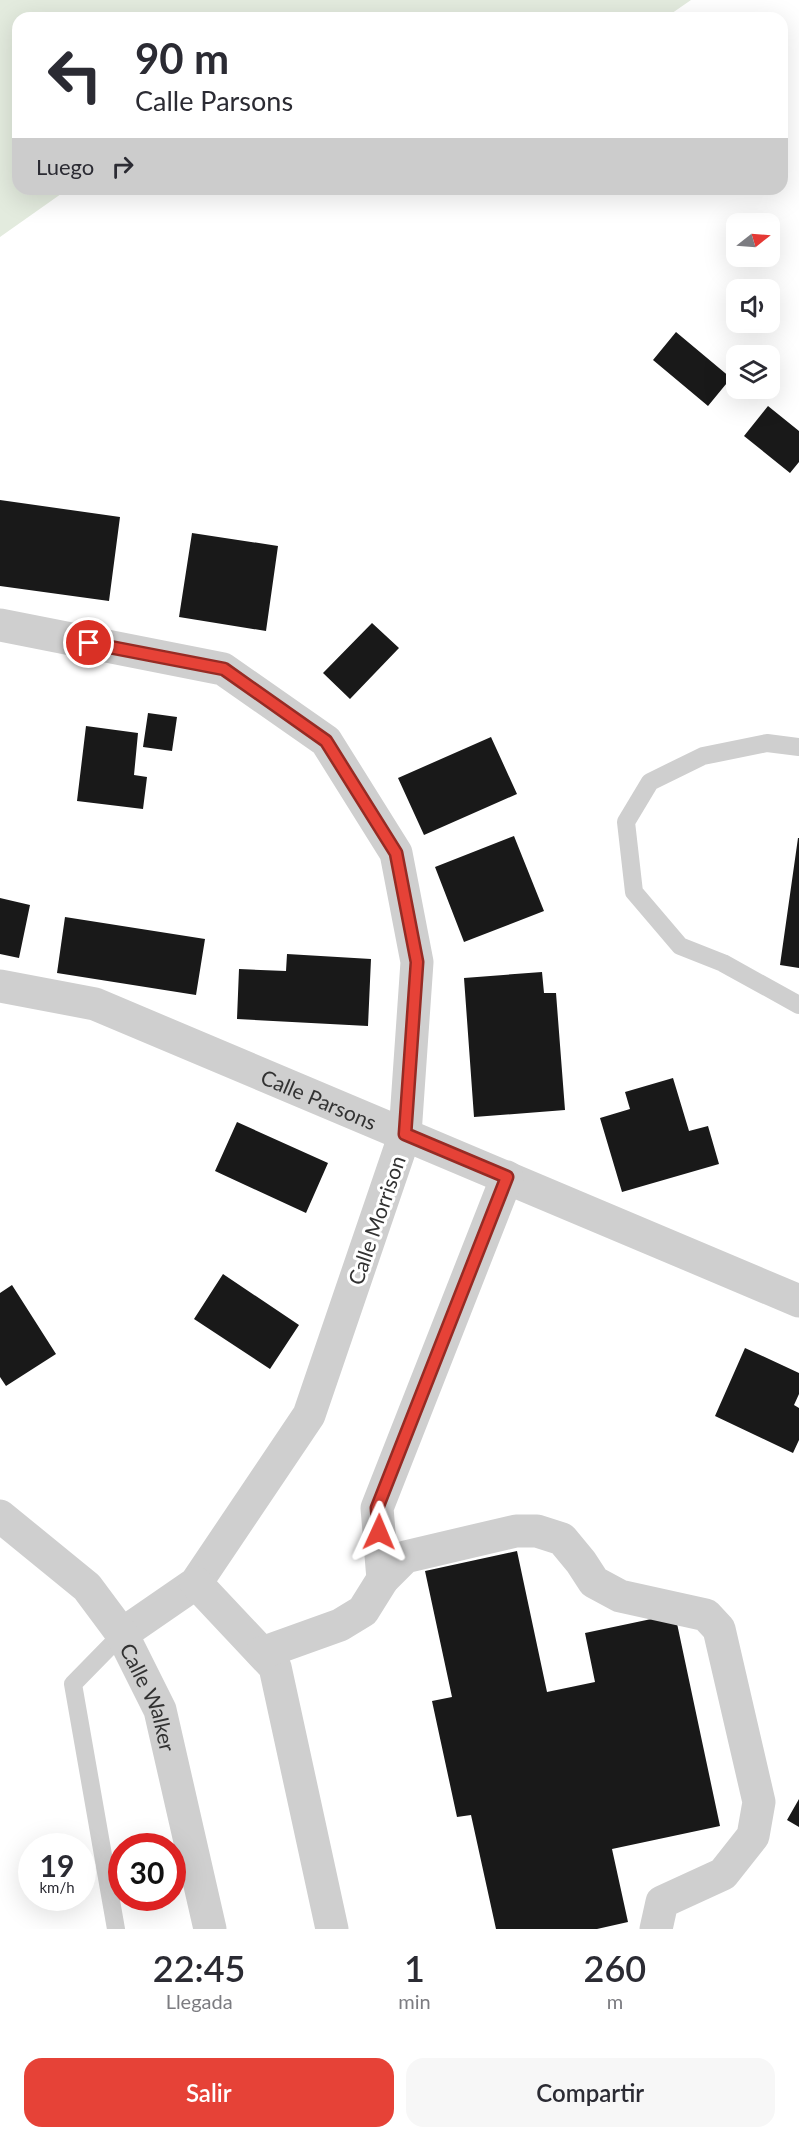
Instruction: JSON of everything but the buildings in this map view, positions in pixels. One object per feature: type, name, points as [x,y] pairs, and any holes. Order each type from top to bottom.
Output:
[{"type":"street","name":"Calle Morrison","points":[[0,625],[224,669],[326,741],[396,853],[417,962],[405,1134],[309,1415],[196,1583],[122,1634]]},
{"type":"street","name":"Calle Parsons","points":[[0,986],[95,1004],[799,1301]]},
{"type":"street","points":[[383,1579],[377,1508],[507,1177]]},
{"type":"street","name":"Calle Walker","points":[[0,1515],[87,1587],[122,1634],[160,1710],[210,1929]]},
{"type":"street","points":[[262,1653],[340,1625],[363,1611],[383,1579],[405,1557],[516,1531],[537,1531],[562,1539],[594,1582],[620,1596],[706,1615],[719,1629],[759,1802],[753,1836],[723,1874],[662,1902],[656,1929]]},
{"type":"street","points":[[196,1583],[275,1667],[332,1929]]},
{"type":"lane","points":[[799,747],[767,743],[703,756],[650,782],[626,822],[634,892],[680,946],[723,963],[799,1005]]},
{"type":"lane","points":[[116,1929],[73,1684],[122,1634]]},
{"type":"shaded area","points":[[0,0],[691,0],[674,12],[12,12],[12,195],[60,195],[0,237]]},
{"type":"route","points":[[89,643],[224,669],[326,741],[396,853],[417,962],[405,1134],[507,1177],[377,1508],[379,1532]]}]
